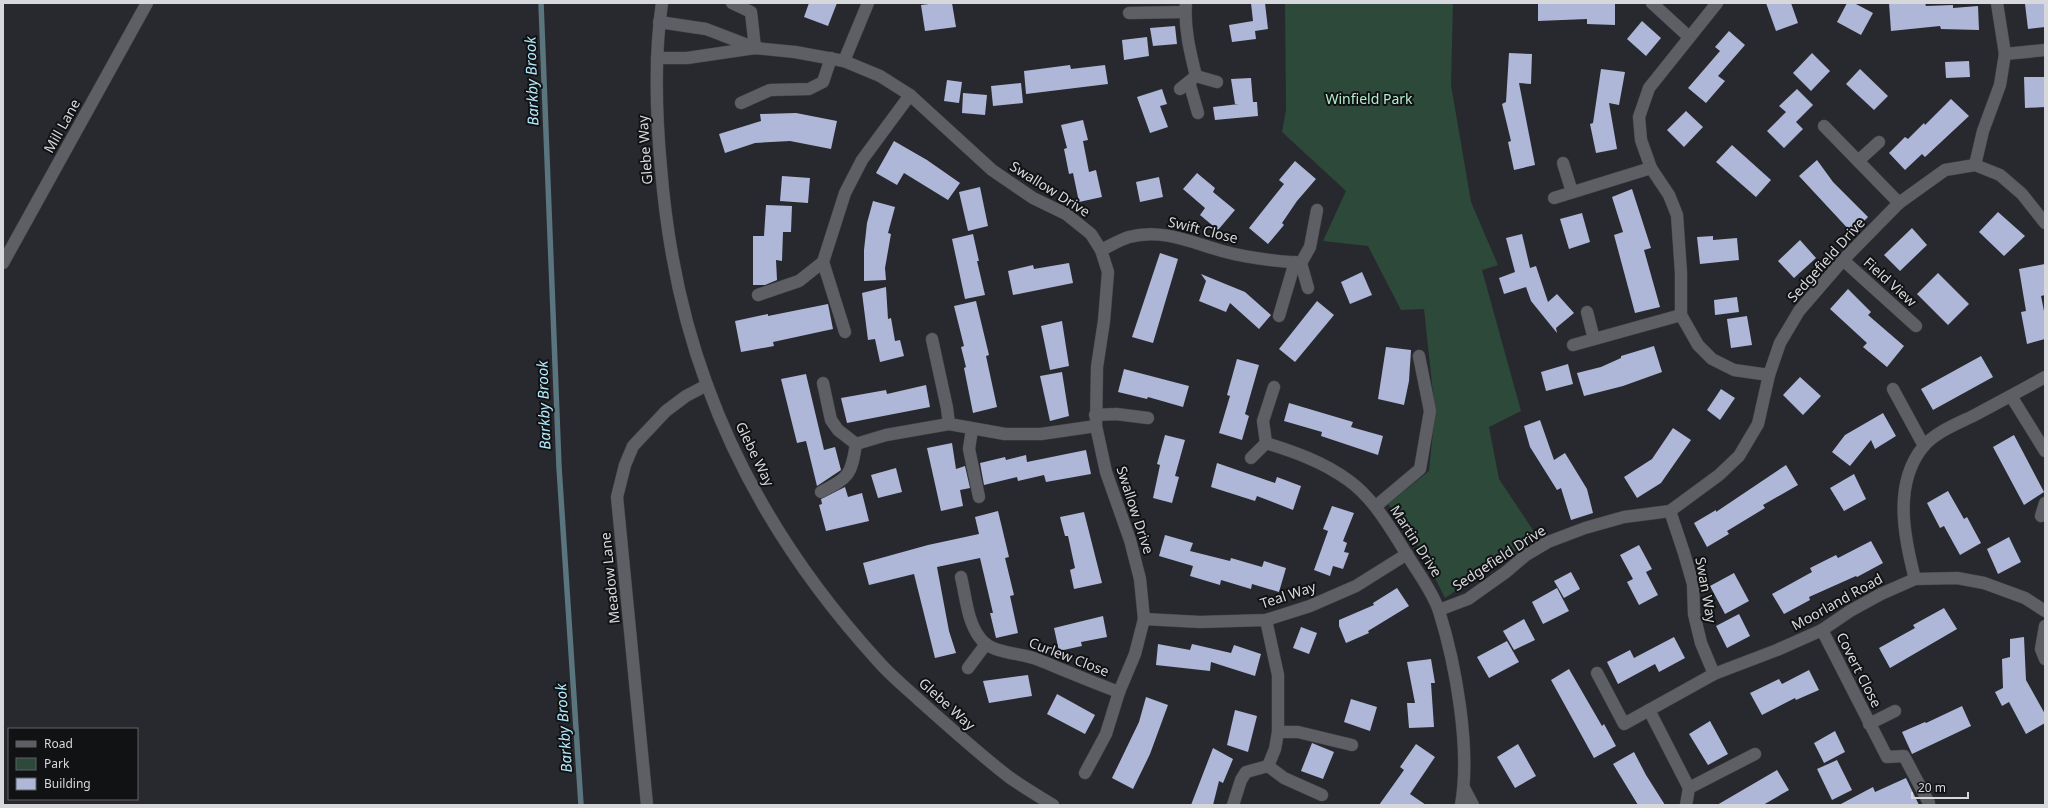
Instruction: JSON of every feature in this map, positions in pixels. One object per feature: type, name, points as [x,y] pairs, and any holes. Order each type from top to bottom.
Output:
[{"type":"street","name":"Mill Lane","points":[[3,263],[147,3]]},
{"type":"street","name":"Glebe Way","points":[[662,3],[659,22],[657,58],[658,142],[664,201],[674,266],[684,311],[707,385],[732,444],[763,504],[812,581],[874,657],[944,723],[1009,777],[1053,805]]},
{"type":"street","points":[[732,3],[752,12],[755,48]]},
{"type":"street","points":[[844,61],[868,3]]},
{"type":"street","points":[[1652,3],[1689,37]]},
{"type":"street","points":[[1717,3],[1649,88],[1639,116],[1641,140],[1651,168],[1669,195],[1677,215],[1681,273],[1681,315],[1698,345],[1712,359],[1734,370],[1768,375]]},
{"type":"street","points":[[1997,3],[2005,54],[2000,84],[1982,131],[1975,165],[2000,175],[2022,194],[2045,221]]},
{"type":"street","points":[[1129,13],[1185,7],[1188,82],[1198,113]]},
{"type":"street","name":"Swallow Drive","points":[[659,22],[706,29],[755,48]]},
{"type":"street","name":"Swallow Drive","points":[[657,58],[687,58],[755,48],[795,52],[844,61],[880,76],[910,95],[992,170],[1032,198],[1066,214],[1091,234],[1101,250],[1108,272],[1104,321],[1097,367],[1096,420],[1106,472],[1130,540],[1140,579],[1144,619]]},
{"type":"street","points":[[2005,54],[2045,50]]},
{"type":"street","points":[[741,103],[770,90],[809,89],[823,82],[830,58]]},
{"type":"street","points":[[1188,82],[1217,82]]},
{"type":"street","points":[[758,295],[799,281],[823,262],[845,193],[862,160],[910,95]]},
{"type":"street","points":[[1824,126],[1899,203]]},
{"type":"street","points":[[1858,161],[1879,142]]},
{"type":"street","points":[[1563,163],[1572,192]]},
{"type":"street","name":"Sedgefield Drive","points":[[1439,610],[1468,598],[1506,572],[1526,555],[1548,542],[1585,528],[1624,517],[1670,511],[1713,480],[1739,456],[1758,424],[1768,375],[1780,343],[1798,311],[1843,260],[1899,203],[1945,170],[1975,165]]},
{"type":"street","points":[[1554,198],[1651,168]]},
{"type":"street","points":[[1279,316],[1298,263],[1310,247],[1317,210]]},
{"type":"street","name":"Swift Close","points":[[1101,250],[1129,237],[1155,234],[1192,240],[1222,251],[1267,260],[1298,263]]},
{"type":"street","name":"Field View","points":[[1843,260],[1916,326]]},
{"type":"street","points":[[823,262],[845,332]]},
{"type":"street","points":[[1298,263],[1308,288]]},
{"type":"street","points":[[1587,312],[1594,339]]},
{"type":"street","points":[[1573,345],[1681,315]]},
{"type":"street","points":[[932,339],[949,424]]},
{"type":"street","points":[[1376,506],[1420,469],[1430,410],[1419,356]]},
{"type":"street","points":[[1915,579],[1906,544],[1903,507],[1908,473],[1924,446],[1943,432],[2045,377]]},
{"type":"street","points":[[823,383],[831,420],[838,430],[856,444]]},
{"type":"street","name":"Meadow Lane","points":[[646,805],[617,497],[625,465],[633,446],[666,411],[686,396],[707,385]]},
{"type":"street","points":[[1251,458],[1266,443],[1263,421],[1274,387]]},
{"type":"street","points":[[1893,390],[1924,446]]},
{"type":"street","points":[[2011,396],[2045,452]]},
{"type":"street","points":[[856,444],[886,435],[949,424],[1005,434],[1041,434],[1116,414],[1148,418]]},
{"type":"street","points":[[972,429],[969,449],[979,497]]},
{"type":"street","name":"Martin Drive","points":[[1266,443],[1308,457],[1349,481],[1376,506],[1428,587],[1439,610],[1452,663],[1461,719],[1466,770],[1461,805]]},
{"type":"street","points":[[821,492],[842,481],[852,467],[856,444]]},
{"type":"street","points":[[2041,516],[2045,503]]},
{"type":"street","name":"Swan Way","points":[[1670,511],[1693,584],[1694,614],[1701,643],[1714,674]]},
{"type":"street","name":"Teal Way","points":[[1144,619],[1200,622],[1266,620],[1310,606],[1356,586],[1407,554]]},
{"type":"street","points":[[962,577],[971,624],[980,639],[986,644],[968,668]]},
{"type":"street","name":"Moorland Road","points":[[1597,673],[1624,724],[1714,674],[1777,650],[1822,630],[1850,611],[1881,594],[1915,579],[1957,578],[1984,583],[2025,598],[2045,611]]},
{"type":"street","name":"Curlew Close","points":[[1085,773],[1106,734],[1119,692],[1135,654],[1144,619]]},
{"type":"street","points":[[1266,620],[1278,675],[1278,732],[1275,749],[1268,766]]},
{"type":"street","points":[[2045,626],[2041,649],[2045,659]]},
{"type":"street","name":"Covert Close","points":[[1822,630],[1887,757],[1904,756],[1928,803]]},
{"type":"street","name":"Curlew Close","points":[[986,644],[996,649],[1038,659],[1119,692]]},
{"type":"street","points":[[1650,710],[1689,788],[1686,805]]},
{"type":"street","name":"Covert Close","points":[[1869,724],[1895,711]]},
{"type":"street","points":[[1278,732],[1298,732],[1352,744]]},
{"type":"street","points":[[1689,788],[1755,754]]},
{"type":"street","points":[[1233,805],[1241,780],[1246,772],[1268,766]]},
{"type":"street","points":[[1268,766],[1284,778],[1322,794]]},
{"type":"street","points":[[1464,788],[1472,805]]},
{"type":"green space","name":"Winfield Park","points":[[1285,3],[1453,3],[1451,85],[1471,202],[1498,265],[1482,270],[1521,411],[1489,427],[1499,479],[1537,536],[1445,598],[1421,550],[1388,504],[1429,471],[1435,412],[1424,309],[1401,310],[1368,246],[1323,241],[1346,191],[1282,132],[1286,110]]},
{"type":"building","points":[[809,3],[837,3],[828,26],[804,17]]},
{"type":"building","points":[[952,3],[956,27],[925,31],[921,5]]},
{"type":"building","points":[[1251,3],[1265,3],[1268,29],[1255,31],[1256,39],[1232,42],[1229,25],[1253,21]]},
{"type":"building","points":[[1538,3],[1615,3],[1615,25],[1587,24],[1587,19],[1538,21]]},
{"type":"building","points":[[1766,3],[1791,3],[1798,23],[1776,31]]},
{"type":"building","points":[[1847,3],[1854,3],[1873,13],[1861,35],[1837,22]]},
{"type":"building","points":[[1889,3],[1925,3],[1926,6],[1953,5],[1953,8],[1978,6],[1979,30],[1941,29],[1940,26],[1891,31]]},
{"type":"building","points":[[2045,3],[2045,27],[2028,29],[2025,4]]},
{"type":"building","points":[[1642,21],[1661,38],[1646,56],[1627,39]]},
{"type":"building","points":[[1175,26],[1177,44],[1153,46],[1150,28]]},
{"type":"building","points":[[1729,31],[1745,45],[1718,76],[1725,81],[1706,103],[1688,88],[1720,51],[1715,47]]},
{"type":"building","points":[[1147,37],[1149,56],[1124,60],[1122,40]]},
{"type":"building","points":[[1509,53],[1532,54],[1531,84],[1519,83],[1535,165],[1514,170],[1508,142],[1511,141],[1502,104],[1506,102]]},
{"type":"building","points":[[1812,53],[1830,71],[1811,91],[1793,73]]},
{"type":"building","points":[[1969,61],[1970,77],[1946,78],[1945,62]]},
{"type":"building","points":[[1070,65],[1071,69],[1105,65],[1108,84],[1026,94],[1024,71]]},
{"type":"building","points":[[1601,69],[1625,72],[1619,105],[1609,103],[1617,149],[1596,153],[1590,124],[1593,123]]},
{"type":"building","points":[[1860,69],[1888,96],[1874,110],[1846,84]]},
{"type":"building","points":[[2024,77],[2045,77],[2045,107],[2025,108]]},
{"type":"building","points":[[1251,78],[1253,102],[1257,102],[1258,116],[1215,120],[1213,107],[1239,104],[1235,104],[1231,79]]},
{"type":"building","points":[[947,80],[962,82],[959,103],[944,101]]},
{"type":"building","points":[[1021,83],[1023,103],[993,106],[991,86]]},
{"type":"building","points":[[1162,89],[1167,104],[1160,106],[1168,127],[1150,133],[1137,97]]},
{"type":"building","points":[[1797,89],[1813,105],[1796,122],[1803,129],[1784,148],[1767,131],[1786,112],[1779,106]]},
{"type":"building","points":[[963,93],[987,95],[985,115],[962,113]]},
{"type":"building","points":[[1951,99],[1969,116],[1925,157],[1922,154],[1905,170],[1889,153],[1905,137],[1908,139],[1924,123],[1925,125]]},
{"type":"building","points":[[1686,111],[1703,127],[1684,147],[1667,130]]},
{"type":"building","points":[[796,113],[837,121],[831,149],[790,141],[755,143],[725,153],[719,134],[761,121],[760,114]]},
{"type":"building","points":[[1083,120],[1088,140],[1083,141],[1089,172],[1096,170],[1102,197],[1079,202],[1073,173],[1069,174],[1064,149],[1067,148],[1061,125]]},
{"type":"building","points":[[894,141],[927,160],[960,183],[948,200],[904,173],[897,185],[876,173]]},
{"type":"building","points":[[1732,145],[1771,180],[1756,197],[1716,162]]},
{"type":"building","points":[[1817,160],[1833,182],[1868,217],[1852,233],[1799,176]]},
{"type":"building","points":[[1295,161],[1316,179],[1297,201],[1282,223],[1284,225],[1268,244],[1249,228],[1284,184],[1279,180]]},
{"type":"building","points":[[1197,173],[1215,188],[1213,192],[1235,210],[1218,230],[1200,215],[1205,208],[1183,189]]},
{"type":"building","points":[[782,176],[810,178],[808,203],[780,201]]},
{"type":"building","points":[[1159,177],[1163,197],[1140,202],[1136,182]]},
{"type":"building","points":[[980,187],[988,226],[968,231],[959,192]]},
{"type":"building","points":[[1632,189],[1651,248],[1644,250],[1660,307],[1635,313],[1614,235],[1623,232],[1612,197]]},
{"type":"building","points":[[873,201],[895,207],[888,233],[891,234],[885,268],[886,280],[864,281],[864,250],[867,223]]},
{"type":"building","points":[[766,205],[792,206],[791,232],[783,232],[782,261],[776,260],[777,280],[765,285],[753,285],[753,236],[764,236]]},
{"type":"building","points":[[1998,212],[2025,236],[2004,256],[1979,232]]},
{"type":"building","points":[[1582,213],[1590,242],[1569,249],[1560,219]]},
{"type":"building","points":[[1912,228],[1927,245],[1900,271],[1884,255]]},
{"type":"building","points":[[973,234],[979,261],[977,261],[985,295],[965,299],[952,239]]},
{"type":"building","points":[[1522,234],[1530,268],[1536,266],[1548,302],[1557,294],[1574,313],[1556,328],[1557,333],[1531,301],[1526,287],[1504,294],[1499,278],[1515,272],[1506,238]]},
{"type":"building","points":[[1713,236],[1713,240],[1737,238],[1739,260],[1700,264],[1697,237]]},
{"type":"building","points":[[1800,240],[1816,258],[1794,278],[1778,261]]},
{"type":"building","points":[[1160,253],[1178,259],[1153,343],[1132,337]]},
{"type":"building","points":[[1069,263],[1073,283],[1013,295],[1008,271],[1033,265],[1034,269]]},
{"type":"building","points":[[2045,264],[2045,295],[2041,296],[2045,316],[2045,339],[2027,344],[2021,312],[2026,311],[2019,269]]},
{"type":"building","points":[[1362,272],[1372,295],[1350,304],[1341,282]]},
{"type":"building","points":[[1938,273],[1969,304],[1948,325],[1917,294]]},
{"type":"building","points":[[1201,274],[1245,292],[1271,315],[1259,329],[1230,303],[1226,312],[1199,301],[1206,281]]},
{"type":"building","points":[[886,287],[888,319],[891,318],[895,341],[900,340],[904,356],[880,362],[875,339],[868,340],[862,293]]},
{"type":"building","points":[[1848,289],[1871,312],[1868,315],[1904,346],[1887,367],[1863,347],[1867,343],[1830,309]]},
{"type":"building","points":[[1737,297],[1739,312],[1715,315],[1714,300]]},
{"type":"building","points":[[976,301],[989,355],[986,356],[997,407],[973,413],[964,368],[966,367],[961,347],[964,346],[954,306]]},
{"type":"building","points":[[1317,301],[1334,315],[1295,362],[1279,349]]},
{"type":"building","points":[[828,304],[833,329],[773,342],[774,346],[741,352],[735,321]]},
{"type":"building","points":[[1747,316],[1752,345],[1731,348],[1727,319]]},
{"type":"building","points":[[1062,321],[1069,366],[1050,370],[1041,326]]},
{"type":"building","points":[[1654,346],[1662,372],[1623,386],[1584,396],[1577,373],[1601,367],[1621,358],[1621,356]]},
{"type":"building","points":[[1386,347],[1411,350],[1409,381],[1404,405],[1378,399]]},
{"type":"building","points":[[1981,356],[1993,377],[1933,410],[1921,389]]},
{"type":"building","points":[[1237,359],[1259,365],[1245,414],[1249,416],[1242,440],[1219,433],[1230,396],[1227,395]]},
{"type":"building","points":[[1568,364],[1573,384],[1546,391],[1541,372]]},
{"type":"building","points":[[1124,369],[1189,386],[1183,407],[1148,397],[1147,399],[1118,392]]},
{"type":"building","points":[[1062,372],[1069,416],[1050,421],[1040,376]]},
{"type":"building","points":[[806,374],[824,450],[835,447],[841,470],[817,486],[806,441],[797,443],[781,379]]},
{"type":"building","points":[[1800,377],[1821,396],[1803,415],[1783,395]]},
{"type":"building","points":[[926,385],[930,407],[847,423],[841,398],[886,390],[887,394]]},
{"type":"building","points":[[1721,389],[1735,398],[1720,420],[1707,410]]},
{"type":"building","points":[[1289,403],[1353,422],[1351,427],[1383,436],[1378,455],[1321,436],[1322,432],[1284,421]]},
{"type":"building","points":[[1883,413],[1896,436],[1875,449],[1871,440],[1850,466],[1832,452],[1845,435]]},
{"type":"building","points":[[1540,420],[1554,460],[1565,453],[1587,489],[1593,513],[1571,520],[1561,488],[1557,490],[1530,447],[1524,426]]},
{"type":"building","points":[[1673,428],[1691,440],[1661,483],[1637,498],[1624,477],[1652,459]]},
{"type":"building","points":[[1165,435],[1185,440],[1175,476],[1179,477],[1172,503],[1153,498],[1160,465],[1157,464]]},
{"type":"building","points":[[2014,435],[2044,492],[2024,505],[1993,447]]},
{"type":"building","points":[[952,443],[956,469],[965,466],[970,488],[960,490],[963,506],[941,511],[927,448]]},
{"type":"building","points":[[1086,450],[1091,474],[1046,482],[1044,475],[1018,481],[1017,477],[984,485],[980,463],[1005,457],[1006,460],[1026,455],[1027,462]]},
{"type":"building","points":[[1217,463],[1275,483],[1277,477],[1301,486],[1293,510],[1257,496],[1255,501],[1211,487]]},
{"type":"building","points":[[1786,465],[1798,485],[1763,505],[1765,508],[1727,531],[1729,534],[1707,547],[1694,523],[1716,510],[1716,512]]},
{"type":"building","points":[[896,468],[902,492],[878,498],[871,475]]},
{"type":"building","points":[[1854,474],[1866,499],[1844,511],[1830,488]]},
{"type":"building","points":[[845,487],[848,497],[862,493],[869,521],[826,531],[819,505],[822,504],[821,499]]},
{"type":"building","points":[[1948,491],[1964,519],[1967,517],[1981,543],[1960,555],[1944,526],[1940,528],[1927,503]]},
{"type":"building","points":[[1332,506],[1354,513],[1343,541],[1347,543],[1344,552],[1349,553],[1343,569],[1333,566],[1330,576],[1314,570],[1328,531],[1323,529]]},
{"type":"building","points":[[998,511],[1009,557],[1005,558],[1014,595],[1010,596],[1018,633],[996,638],[990,613],[993,613],[980,558],[937,567],[949,631],[956,653],[935,658],[914,574],[869,585],[863,563],[928,545],[979,534],[975,517]]},
{"type":"building","points":[[1084,512],[1102,583],[1074,589],[1070,570],[1075,568],[1068,536],[1065,536],[1060,517]]},
{"type":"building","points":[[1165,535],[1193,543],[1190,551],[1230,561],[1231,558],[1262,567],[1264,561],[1286,568],[1279,592],[1252,584],[1251,589],[1221,580],[1220,585],[1190,576],[1193,566],[1159,556]]},
{"type":"building","points":[[2009,537],[2021,562],[1998,574],[1987,549]]},
{"type":"building","points":[[1871,541],[1883,563],[1857,577],[1856,576],[1809,597],[1810,600],[1784,614],[1772,594],[1812,572],[1810,568],[1836,555],[1838,558]]},
{"type":"building","points":[[1639,545],[1652,569],[1646,572],[1658,595],[1639,605],[1627,582],[1633,579],[1620,555]]},
{"type":"building","points":[[1571,572],[1580,589],[1564,598],[1554,581]]},
{"type":"building","points":[[1734,573],[1749,601],[1725,614],[1710,586]]},
{"type":"building","points":[[1397,588],[1409,606],[1368,631],[1369,633],[1346,643],[1339,626],[1339,620],[1374,605],[1373,603]]},
{"type":"building","points":[[1557,588],[1569,611],[1543,624],[1532,602]]},
{"type":"building","points":[[1944,608],[1957,629],[1890,668],[1879,648],[1915,628],[1913,625]]},
{"type":"building","points":[[1739,614],[1750,636],[1727,648],[1716,626]]},
{"type":"building","points":[[1103,616],[1107,637],[1081,642],[1082,646],[1059,651],[1054,628]]},
{"type":"building","points":[[1524,619],[1535,640],[1514,650],[1503,631]]},
{"type":"building","points":[[1301,627],[1317,633],[1309,654],[1293,648]]},
{"type":"building","points":[[1674,637],[1685,658],[1659,672],[1655,664],[1618,684],[1607,662],[1630,650],[1634,658]]},
{"type":"building","points":[[2024,637],[2026,680],[2045,714],[2045,723],[2026,734],[2009,702],[2002,706],[1995,692],[2003,688],[2002,659],[2010,657],[2010,639]]},
{"type":"building","points":[[1507,641],[1519,662],[1489,678],[1477,657]]},
{"type":"building","points":[[1158,644],[1190,650],[1192,644],[1231,653],[1234,645],[1261,654],[1255,676],[1211,662],[1210,671],[1156,665]]},
{"type":"building","points":[[1431,659],[1435,683],[1431,683],[1434,727],[1409,728],[1407,703],[1415,703],[1407,662]]},
{"type":"building","points":[[1569,669],[1602,726],[1604,724],[1616,746],[1594,758],[1551,680]]},
{"type":"building","points":[[1809,670],[1819,690],[1796,700],[1795,698],[1762,715],[1750,693],[1779,679],[1782,684]]},
{"type":"building","points":[[1028,675],[1032,696],[989,703],[983,681]]},
{"type":"building","points":[[1057,694],[1095,715],[1085,734],[1047,714]]},
{"type":"building","points":[[1146,697],[1168,705],[1150,754],[1133,789],[1112,778],[1139,722]]},
{"type":"building","points":[[1351,699],[1377,707],[1370,731],[1344,722]]},
{"type":"building","points":[[1962,706],[1971,726],[1912,754],[1902,732],[1925,722],[1926,723]]},
{"type":"building","points":[[1235,710],[1257,716],[1248,752],[1227,745]]},
{"type":"building","points":[[1710,721],[1728,754],[1708,765],[1689,734]]},
{"type":"building","points":[[1835,731],[1845,752],[1824,763],[1814,743]]},
{"type":"building","points":[[1312,743],[1334,752],[1323,779],[1301,771]]},
{"type":"building","points":[[1416,744],[1435,757],[1410,794],[1426,805],[1379,805],[1404,770],[1400,767]]},
{"type":"building","points":[[1518,744],[1536,776],[1515,788],[1497,757]]},
{"type":"building","points":[[1213,748],[1233,759],[1223,783],[1219,781],[1213,805],[1191,805]]},
{"type":"building","points":[[1634,752],[1646,775],[1665,805],[1638,805],[1613,764]]},
{"type":"building","points":[[1837,760],[1852,790],[1832,800],[1817,769]]},
{"type":"building","points":[[1777,770],[1789,790],[1763,805],[1717,805]]},
{"type":"building","points":[[1906,778],[1919,805],[1839,805],[1873,787],[1875,792]]},
{"type":"waterway","name":"Barkby Brook","points":[[541,3],[559,467],[581,805]]}]
